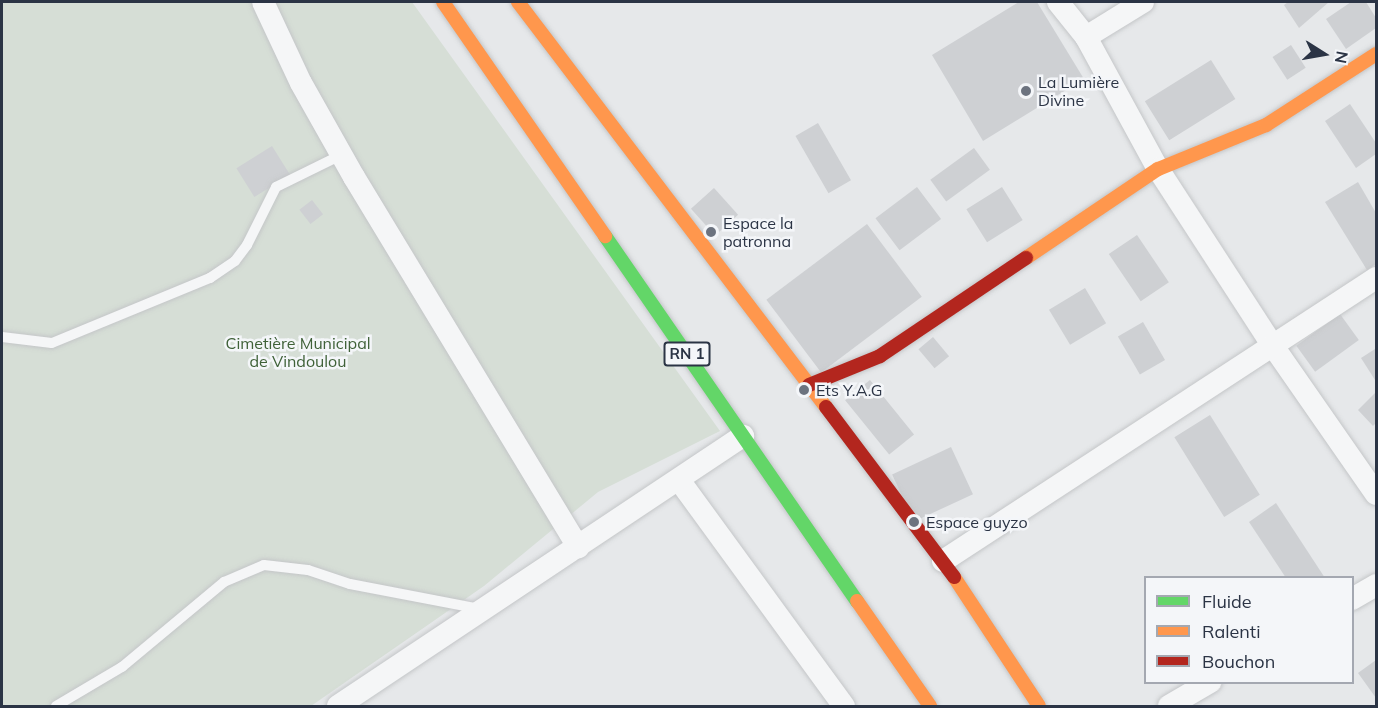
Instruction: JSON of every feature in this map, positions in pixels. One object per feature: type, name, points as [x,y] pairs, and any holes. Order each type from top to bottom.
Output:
[{"type":"main road","name":"RN 1","points":[[443,2],[930,706]]},
{"type":"main road","points":[[518,2],[943,561],[1039,706]]},
{"type":"main road","points":[[809,385],[880,356],[1158,169],[1266,125],[1377,54]]},
{"type":"street","points":[[263,2],[301,83],[341,154],[578,547]]},
{"type":"street","points":[[1058,2],[1086,37],[1158,169],[1273,346],[1377,494]]},
{"type":"street","points":[[1086,37],[1143,2]]},
{"type":"street","points":[[943,561],[1377,278]]},
{"type":"street","points":[[338,706],[743,436]]},
{"type":"street","points":[[679,480],[844,706]]},
{"type":"street","points":[[1354,598],[1377,585]]},
{"type":"street","points":[[1168,706],[1206,684]]},
{"type":"lane","points":[[2,337],[52,343],[210,278],[235,261],[247,245],[276,187],[341,154]]},
{"type":"lane","points":[[56,706],[122,667],[224,582],[264,565],[308,570],[350,584],[483,610]]},
{"type":"green space","name":"Cimetière Municipal de Vindoulou","points":[[2,2],[412,2],[720,431],[598,492],[484,586],[311,706],[2,706]]},
{"type":"building","points":[[1019,2],[1037,2],[1084,79],[983,141],[932,55]]},
{"type":"building","points":[[1288,2],[1329,2],[1299,28],[1284,5]]},
{"type":"building","points":[[1351,2],[1366,2],[1376,18],[1376,28],[1346,49],[1326,19]]},
{"type":"building","points":[[1291,45],[1306,68],[1287,80],[1273,57]]},
{"type":"building","points":[[1211,60],[1235,99],[1169,140],[1145,101]]},
{"type":"building","points":[[1350,104],[1376,143],[1376,154],[1356,168],[1325,121]]},
{"type":"building","points":[[818,123],[851,180],[828,193],[795,136]]},
{"type":"building","points":[[272,146],[290,175],[254,197],[236,168]]},
{"type":"building","points":[[974,148],[990,170],[946,202],[930,180]]},
{"type":"building","points":[[1358,182],[1376,213],[1376,264],[1367,270],[1325,202]]},
{"type":"building","points":[[917,187],[941,219],[900,250],[875,218]]},
{"type":"building","points":[[1002,187],[1023,220],[987,242],[966,209]]},
{"type":"building","points":[[714,188],[738,215],[715,235],[691,209]]},
{"type":"building","points":[[312,200],[323,214],[310,224],[299,210]]},
{"type":"building","points":[[867,224],[922,297],[821,373],[766,300]]},
{"type":"building","points":[[1137,235],[1169,282],[1141,301],[1109,254]]},
{"type":"building","points":[[1085,288],[1106,323],[1070,345],[1049,310]]},
{"type":"building","points":[[1340,314],[1359,340],[1315,372],[1296,346]]},
{"type":"building","points":[[1143,322],[1165,360],[1140,375],[1118,337]]},
{"type":"building","points":[[933,337],[949,356],[935,368],[918,349]]},
{"type":"building","points":[[1375,349],[1376,378],[1375,380],[1361,358]]},
{"type":"building","points":[[870,380],[914,434],[889,455],[845,400]]},
{"type":"building","points":[[1376,392],[1376,423],[1373,426],[1358,410]]},
{"type":"building","points":[[1210,415],[1260,495],[1224,517],[1174,437]]},
{"type":"building","points":[[951,447],[973,494],[914,522],[892,474]]},
{"type":"building","points":[[1276,503],[1324,576],[1285,576],[1249,522]]},
{"type":"building","points":[[1376,660],[1376,698],[1358,673]]},
{"type":"traffic: fast","points":[[605,236],[857,601]]},
{"type":"traffic: slow","points":[[443,2],[605,236]]},
{"type":"traffic: slow","points":[[518,2],[826,407]]},
{"type":"traffic: slow","points":[[1026,258],[1158,169],[1266,125],[1376,54]]},
{"type":"traffic: slow","points":[[954,577],[1039,706]]},
{"type":"traffic: slow","points":[[857,601],[930,706]]},
{"type":"traffic: jam","points":[[809,385],[880,356],[1026,258]]},
{"type":"traffic: jam","points":[[826,407],[954,577]]},
{"type":"place","name":"La Lumière Divine","points":[[1026,91]]},
{"type":"place","name":"Espace la patronna","points":[[711,232]]},
{"type":"place","name":"Ets Y.A.G","points":[[804,390]]},
{"type":"place","name":"Espace guyzo","points":[[914,522]]}]
